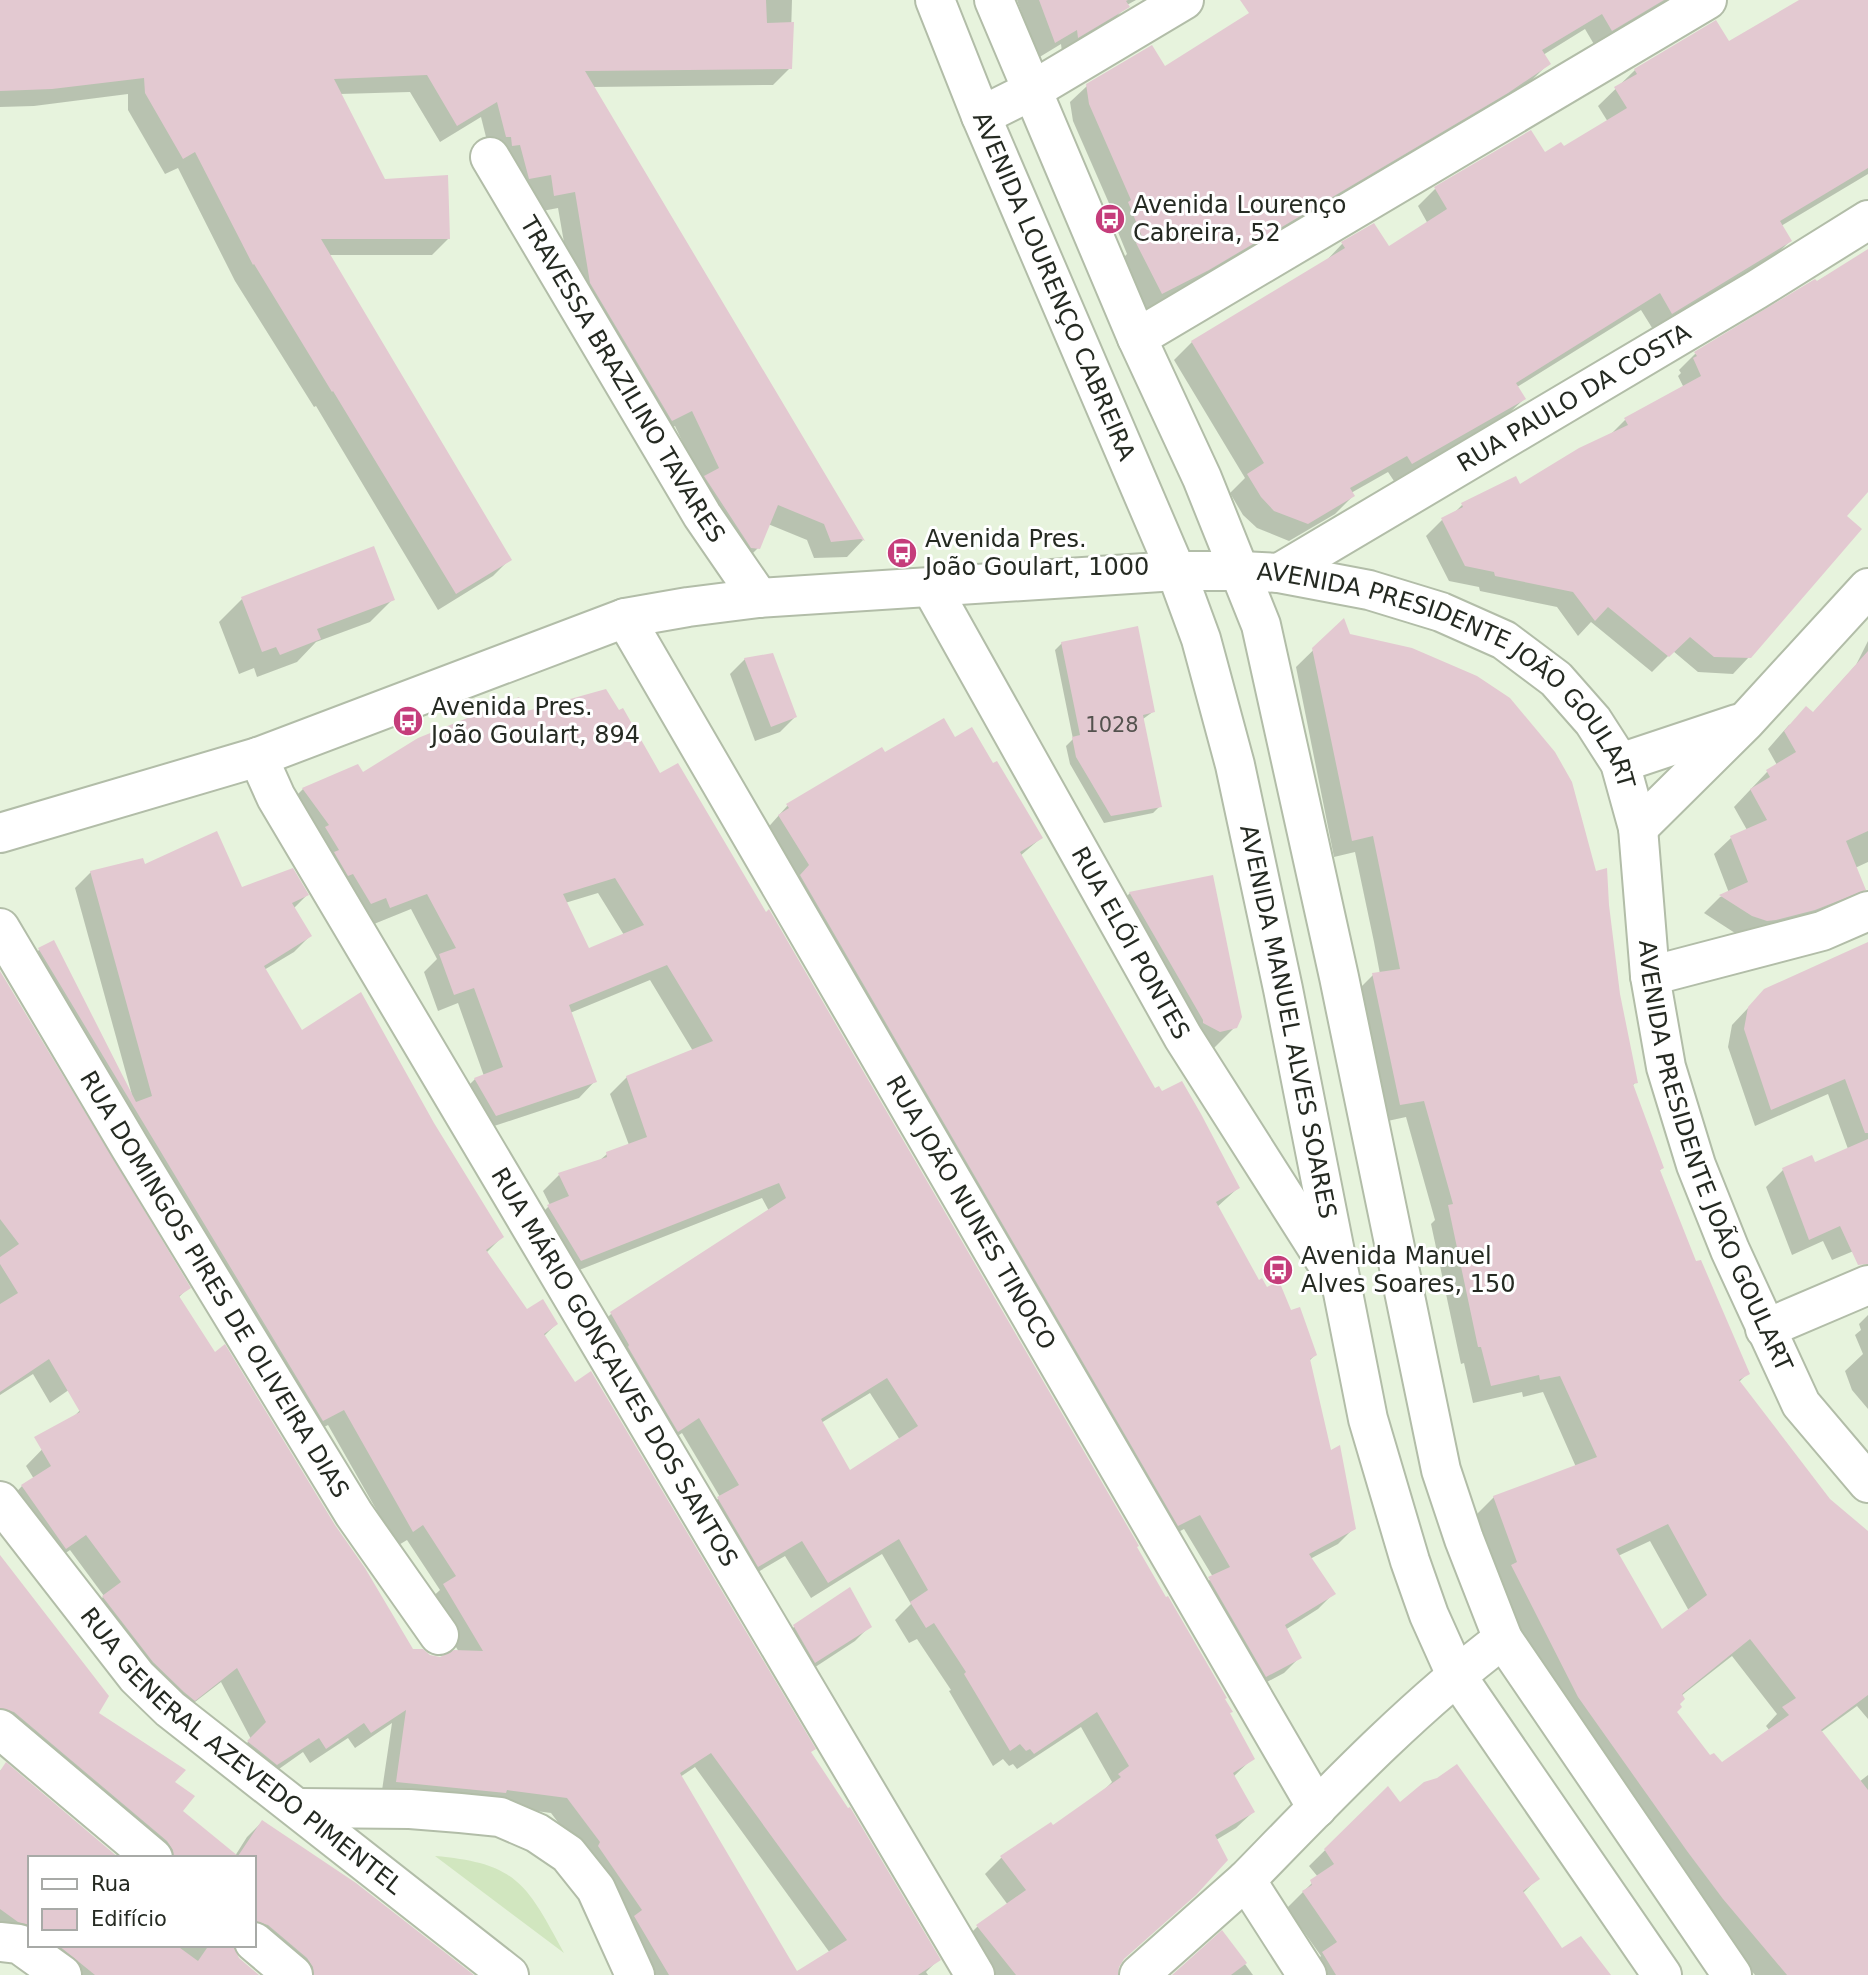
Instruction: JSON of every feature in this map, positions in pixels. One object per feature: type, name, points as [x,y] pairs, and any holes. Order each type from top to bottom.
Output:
[{"type":"street","name":"AVENIDA LOURENÇO CABREIRA","points":[[935,0],[981,116],[1176,571]]},
{"type":"street","points":[[994,0],[1137,338],[1202,478],[1261,625],[1292,760],[1441,1470],[1464,1539],[1503,1639],[1732,1975]]},
{"type":"street","points":[[981,116],[1033,90],[1184,0]]},
{"type":"street","points":[[1137,338],[1707,0]]},
{"type":"street","name":"TRAVESSA BRAZILINO TAVARES","points":[[490,157],[702,515],[759,598]]},
{"type":"street","name":"RUA PAULO DA COSTA","points":[[1279,573],[1744,297],[1868,220]]},
{"type":"street","name":"AVENIDA PRESIDENTE JOÃO GOULART","points":[[0,833],[258,757],[625,618],[688,607],[759,598],[932,589],[1176,571],[1241,571],[1279,573],[1381,594],[1441,612],[1504,640],[1556,679],[1593,721],[1620,763],[1638,828],[1650,976],[1666,1067],[1696,1165],[1730,1250],[1801,1404],[1868,1483]]},
{"type":"street","name":"AVENIDA MANUEL ALVES SOARES","points":[[1176,571],[1201,639],[1237,773],[1368,1419],[1429,1615],[1456,1675],[1662,1975]]},
{"type":"street","points":[[1638,828],[1746,721],[1868,588]]},
{"type":"street","name":"RUA ELÓI PONTES","points":[[932,589],[1183,1037],[1342,1288]]},
{"type":"street","name":"RUA JOÃO NUNES TINOCO","points":[[625,618],[1317,1808]]},
{"type":"street","points":[[1620,763],[1746,721]]},
{"type":"street","name":"RUA MÁRIO GONÇALVES DOS SANTOS","points":[[258,757],[291,821],[975,1975]]},
{"type":"street","points":[[1650,976],[1822,931],[1868,911]]},
{"type":"street","name":"RUA DOMINGOS PIRES DE OLIVEIRA DIAS","points":[[0,928],[354,1514],[439,1635]]},
{"type":"street","points":[[1765,1329],[1868,1284]]},
{"type":"street","name":"RUA GENERAL AZEVEDO PIMENTEL","points":[[0,1501],[137,1677],[208,1741],[299,1808],[509,1975]]},
{"type":"street","points":[[1139,1975],[1246,1880],[1456,1675],[1503,1639]]},
{"type":"street","points":[[0,1729],[151,1856]]},
{"type":"street","points":[[299,1808],[410,1809],[500,1817],[537,1833],[568,1854],[596,1889],[635,1975]]},
{"type":"street","points":[[1246,1880],[1307,1975]]},
{"type":"street","points":[[0,1942],[19,1944],[62,1975]]},
{"type":"street","points":[[256,1944],[293,1975]]},
{"type":"green space","points":[[435,1856],[485,1865],[503,1872],[517,1882],[540,1910],[564,1953]]},
{"type":"building","points":[[0,0],[766,0],[767,23],[794,22],[792,69],[585,71],[865,541],[861,539],[831,542],[824,524],[778,505],[760,549],[751,548],[704,476],[719,468],[692,411],[672,421],[590,283],[575,192],[554,196],[551,175],[529,179],[520,145],[512,146],[511,137],[506,137],[497,102],[457,126],[427,75],[334,79],[385,179],[448,175],[450,239],[321,239],[512,560],[456,594],[253,265],[195,152],[183,159],[145,93],[144,78],[52,89],[0,91]]},
{"type":"building","points":[[1039,0],[1128,0],[1126,1],[1130,7],[1078,38],[1077,30],[1055,43]]},
{"type":"building","points":[[1240,0],[1664,0],[1612,31],[1602,14],[1542,50],[1551,64],[1508,93],[1209,270],[1162,294],[1136,243],[1143,239],[1128,202],[1131,200],[1089,104],[1086,84],[1152,45],[1165,66],[1249,13]]},
{"type":"building","points":[[1799,0],[1868,0],[1868,168],[1780,221],[1792,241],[1672,314],[1660,293],[1516,383],[1526,399],[1412,464],[1407,456],[1350,488],[1355,496],[1308,524],[1274,511],[1261,497],[1247,474],[1264,463],[1191,341],[1345,248],[1341,242],[1374,223],[1389,246],[1447,209],[1434,187],[1531,130],[1545,152],[1561,142],[1564,146],[1627,108],[1614,87],[1637,74],[1634,69],[1716,20],[1729,41]]},
{"type":"building","points":[[1868,249],[1868,492],[1847,516],[1862,529],[1751,658],[1714,657],[1690,637],[1669,657],[1608,607],[1595,621],[1573,592],[1495,576],[1494,572],[1465,566],[1441,518],[1463,507],[1461,503],[1516,476],[1520,484],[1579,448],[1628,425],[1624,418],[1701,376],[1693,358],[1697,356],[1694,352]]},
{"type":"building","points":[[374,546],[395,600],[317,629],[321,639],[280,655],[276,647],[262,652],[241,597]]},
{"type":"building","points":[[1344,618],[1350,634],[1412,648],[1477,676],[1510,698],[1555,752],[1572,782],[1596,871],[1607,868],[1620,994],[1638,1083],[1633,1084],[1664,1168],[1660,1170],[1696,1261],[1701,1260],[1750,1374],[1739,1380],[1830,1499],[1868,1531],[1868,1695],[1821,1730],[1868,1790],[1868,1975],[1787,1975],[1723,1899],[1578,1697],[1511,1565],[1517,1562],[1493,1496],[1597,1457],[1560,1376],[1540,1380],[1539,1375],[1491,1386],[1481,1347],[1478,1347],[1448,1205],[1453,1204],[1424,1101],[1400,1105],[1372,973],[1400,969],[1373,836],[1352,841],[1312,648]],"holes":[[[1668,1524],[1707,1595],[1662,1629],[1616,1549]],[[1750,1639],[1796,1698],[1782,1707],[1789,1715],[1722,1762],[1714,1753],[1710,1755],[1677,1712],[1685,1699],[1682,1694]]]},
{"type":"building","points":[[1138,626],[1155,712],[1143,715],[1162,807],[1111,816],[1076,757],[1072,737],[1080,735],[1061,642]]},
{"type":"building","points":[[1868,651],[1868,831],[1846,841],[1866,890],[1815,910],[1776,920],[1767,921],[1752,916],[1719,895],[1748,882],[1730,836],[1767,820],[1750,789],[1770,777],[1766,770],[1796,752],[1784,731],[1806,706],[1813,712]]},
{"type":"building","points":[[773,653],[797,717],[771,727],[744,658]]},
{"type":"building","points":[[606,689],[619,710],[623,708],[660,773],[678,763],[766,912],[769,909],[1227,1698],[1225,1699],[1233,1712],[1230,1713],[1255,1759],[1233,1773],[1255,1812],[1215,1835],[1228,1860],[1196,1895],[1124,1959],[1118,1975],[1016,1975],[976,1925],[1026,1890],[1000,1856],[1051,1822],[1053,1825],[1121,1777],[1118,1774],[1129,1766],[1097,1712],[1034,1754],[1030,1749],[1026,1751],[1020,1744],[1010,1751],[964,1674],[966,1672],[934,1623],[926,1628],[910,1602],[928,1590],[899,1539],[828,1583],[802,1541],[758,1567],[717,1497],[739,1485],[699,1418],[678,1432],[610,1312],[786,1198],[779,1183],[581,1261],[547,1205],[569,1196],[558,1173],[607,1157],[606,1152],[647,1137],[626,1076],[713,1041],[667,965],[569,1005],[597,1082],[496,1116],[474,1078],[503,1067],[474,988],[454,995],[439,954],[456,948],[427,894],[390,908],[386,898],[371,904],[353,874],[348,876],[334,852],[339,850],[325,827],[329,825],[302,788],[358,764],[363,772],[418,738],[519,697],[527,711]],"holes":[[[615,878],[644,925],[589,948],[563,894]],[[887,1378],[918,1426],[850,1470],[821,1419]]]},
{"type":"building","points":[[944,718],[955,737],[972,727],[993,763],[997,761],[1043,838],[1020,852],[1155,1088],[1159,1086],[1162,1091],[1182,1081],[1240,1188],[1216,1202],[1259,1280],[1262,1278],[1267,1287],[1279,1281],[1291,1310],[1300,1307],[1317,1355],[1310,1359],[1331,1450],[1340,1445],[1356,1529],[1309,1554],[1336,1594],[1285,1625],[1302,1658],[1266,1677],[1208,1577],[1230,1567],[1200,1515],[1178,1526],[800,875],[809,865],[778,815],[789,808],[786,804],[882,747],[885,752]]},
{"type":"building","points":[[217,831],[242,887],[293,868],[309,895],[292,903],[312,936],[264,966],[302,1030],[361,992],[434,1123],[504,1237],[486,1250],[527,1309],[543,1299],[558,1324],[544,1334],[575,1382],[591,1371],[816,1749],[811,1752],[848,1808],[850,1807],[941,1960],[918,1975],[669,1975],[634,1916],[642,1910],[598,1846],[600,1842],[567,1798],[507,1790],[506,1793],[396,1782],[406,1710],[371,1733],[364,1723],[326,1749],[319,1738],[277,1765],[247,1741],[266,1722],[237,1668],[195,1701],[153,1662],[102,1596],[121,1582],[86,1535],[66,1549],[21,1485],[51,1466],[34,1437],[80,1412],[49,1359],[0,1392],[0,1304],[18,1293],[0,1264],[0,1257],[19,1244],[0,1219],[0,971],[191,1288],[179,1296],[215,1352],[225,1344],[413,1649],[423,1649],[430,1655],[440,1657],[454,1650],[483,1651],[443,1584],[456,1576],[423,1525],[413,1532],[344,1410],[323,1421],[38,948],[54,940],[136,1102],[152,1096],[90,871],[143,858],[145,864]],"holes":[[[711,1753],[847,1940],[797,1971],[680,1773]]]},
{"type":"building","points":[[1213,875],[1242,1017],[1237,1028],[1220,1032],[1203,1023],[1129,892]]},
{"type":"building","points":[[1868,942],[1868,1133],[1865,1133],[1845,1079],[1771,1110],[1744,1029],[1748,1007],[1764,989]]},
{"type":"building","points":[[1868,1139],[1868,1264],[1858,1265],[1840,1226],[1809,1240],[1782,1168],[1812,1155],[1815,1162]]},
{"type":"building","points":[[0,1555],[109,1696],[99,1713],[186,1770],[175,1782],[195,1796],[183,1811],[238,1856],[174,1856],[167,1841],[14,1712],[0,1708]]},
{"type":"building","points":[[850,1587],[872,1627],[815,1663],[793,1625]]},
{"type":"building","points":[[6,1762],[117,1856],[28,1856],[28,1924],[18,1922],[0,1909],[0,1771]]},
{"type":"building","points":[[1457,1764],[1540,1879],[1523,1891],[1562,1948],[1581,1936],[1611,1975],[1336,1975],[1322,1952],[1337,1942],[1302,1891],[1312,1885],[1310,1880],[1334,1864],[1324,1849],[1388,1786],[1400,1802],[1424,1782],[1437,1778]]},
{"type":"building","points":[[262,1820],[356,1883],[474,1975],[314,1975],[313,1967],[307,1958],[268,1925],[256,1922],[256,1856],[238,1856]]},
{"type":"building","points":[[1222,1930],[1247,1963],[1231,1975],[1172,1975]]},
{"type":"building","points":[[60,1947],[179,1947],[198,1961],[208,1947],[234,1947],[239,1958],[259,1975],[95,1975]]},
{"type":"place","name":"Avenida Lourenço Cabreira, 52","points":[[1110,219]]},
{"type":"place","name":"Avenida Pres. João Goulart, 1000","points":[[902,553]]},
{"type":"place","name":"Avenida Pres. João Goulart, 894","points":[[408,721]]},
{"type":"place","name":"Avenida Manuel Alves Soares, 150","points":[[1278,1270]]}]
